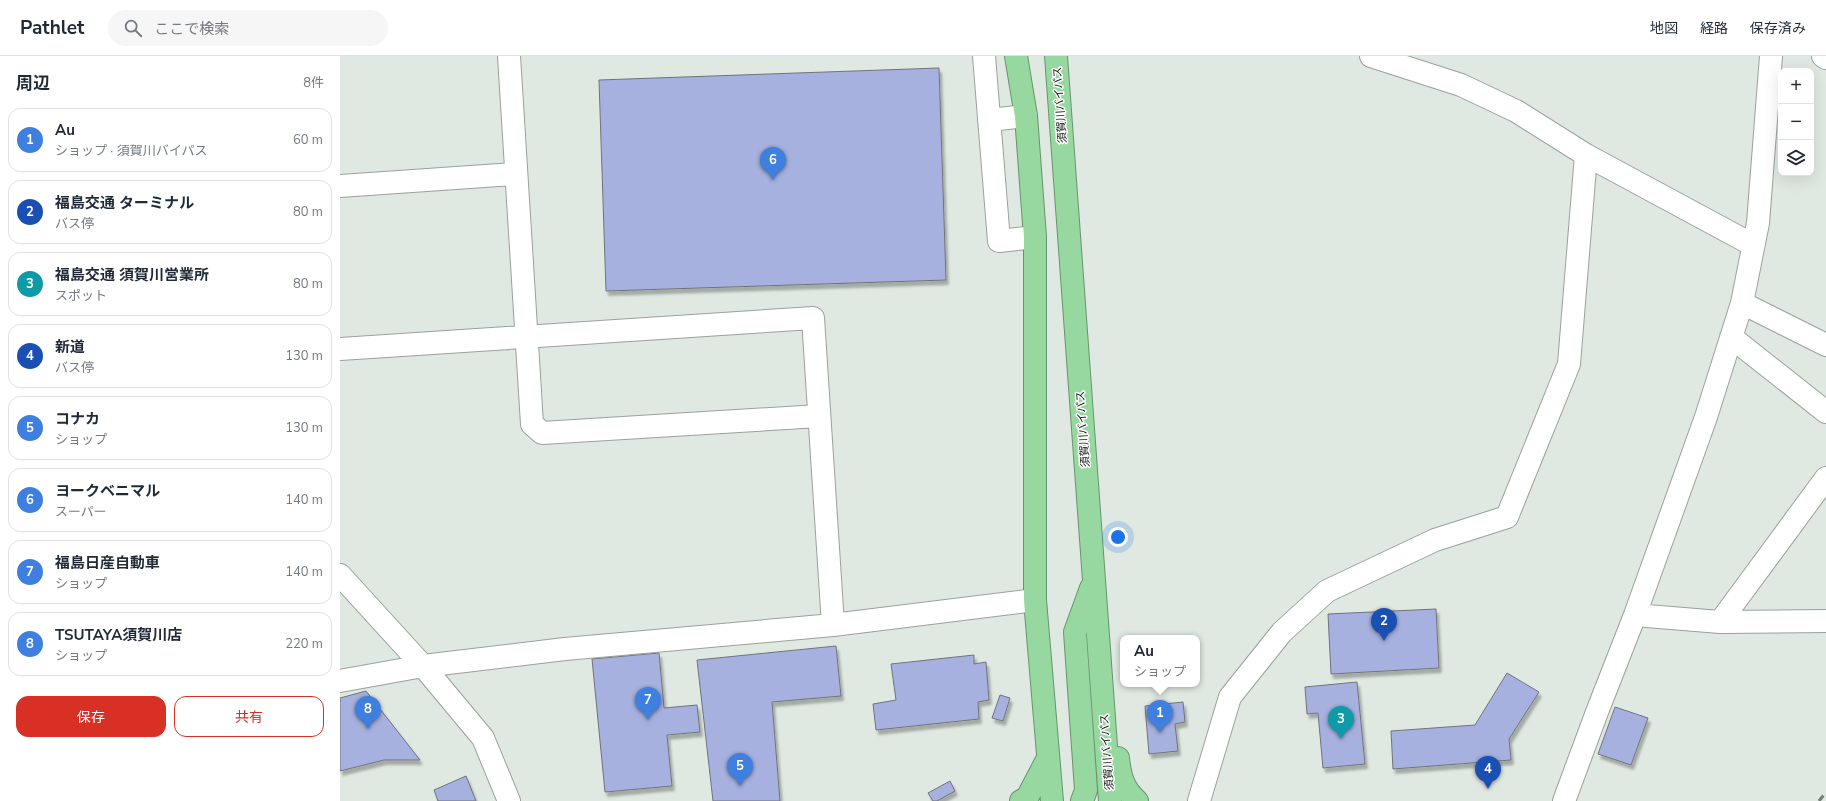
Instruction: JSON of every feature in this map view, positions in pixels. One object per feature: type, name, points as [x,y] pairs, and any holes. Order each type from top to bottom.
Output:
[{"type":"highway","points":[[1016,56],[1026,116],[1035,237],[1035,600],[1052,801]]},
{"type":"highway","name":"須賀川バイパス","points":[[1056,56],[1110,801]]},
{"type":"highway","points":[[1082,801],[1086,790],[1074,632],[1094,581]]},
{"type":"highway","points":[[1097,621],[1113,683],[1120,775],[1128,793],[1137,801]]},
{"type":"highway","points":[[1021,801],[1027,798],[1048,758]]},
{"type":"street","points":[[508,56],[532,424],[542,433],[819,416]]},
{"type":"street","points":[[984,56],[999,241],[1035,237]]},
{"type":"street","points":[[1372,56],[1461,85],[1516,111],[1586,155],[1752,245]]},
{"type":"street","points":[[1564,801],[1635,615],[1706,417],[1742,303],[1752,245],[1758,223],[1771,56]]},
{"type":"street","points":[[989,120],[1026,116]]},
{"type":"street","points":[[1199,801],[1230,697],[1282,632],[1326,591],[1435,540],[1508,517],[1569,364],[1586,155]]},
{"type":"street","points":[[340,186],[515,174]]},
{"type":"street","points":[[1742,303],[1826,345]]},
{"type":"street","points":[[340,349],[813,318],[833,625]]},
{"type":"street","points":[[1731,338],[1826,412]]},
{"type":"street","points":[[1720,622],[1826,478]]},
{"type":"street","points":[[340,575],[422,666],[483,738],[509,801]]},
{"type":"street","points":[[340,681],[422,666],[564,649],[833,625],[1035,600]]},
{"type":"street","points":[[1635,615],[1720,622],[1826,621]]},
{"type":"building","points":[[939,68],[946,280],[606,291],[599,80]]},
{"type":"building","points":[[1436,609],[1439,668],[1331,674],[1328,614]]},
{"type":"building","points":[[836,646],[841,696],[772,702],[780,801],[713,801],[697,660]]},
{"type":"building","points":[[659,653],[664,708],[697,705],[700,732],[667,735],[672,786],[605,792],[592,659]]},
{"type":"building","points":[[974,655],[974,664],[986,662],[989,700],[978,702],[979,719],[876,730],[873,704],[896,700],[891,664]]},
{"type":"building","points":[[1507,673],[1539,692],[1509,739],[1511,760],[1393,769],[1391,731],[1475,725]]},
{"type":"building","points":[[1357,682],[1365,764],[1323,768],[1318,713],[1307,714],[1305,687]]},
{"type":"building","points":[[366,691],[420,760],[384,760],[340,771],[340,698]]},
{"type":"building","points":[[1000,695],[1010,698],[1003,721],[992,718]]},
{"type":"building","points":[[1183,702],[1185,722],[1175,724],[1178,751],[1149,754],[1145,706]]},
{"type":"building","points":[[1615,707],[1648,718],[1631,765],[1598,754]]},
{"type":"building","points":[[466,776],[476,801],[438,801],[434,790]]},
{"type":"building","points":[[950,781],[955,791],[937,801],[933,801],[928,793]]},
{"type":"railway","points":[[1819,801],[1826,792]]},
{"type":"place","name":"ヨークベニマル","points":[[773,180]]},
{"type":"place","name":"福島交通 ターミナル","points":[[1384,641]]},
{"type":"place","name":"福島日産自動車","points":[[648,720]]},
{"type":"place","name":"TSUTAYA須賀川店","points":[[368,729]]},
{"type":"place","name":"Au","points":[[1160,733]]},
{"type":"place","name":"福島交通 須賀川営業所","points":[[1341,739]]},
{"type":"place","name":"コナカ","points":[[740,786]]},
{"type":"place","name":"新道","points":[[1488,789]]}]
